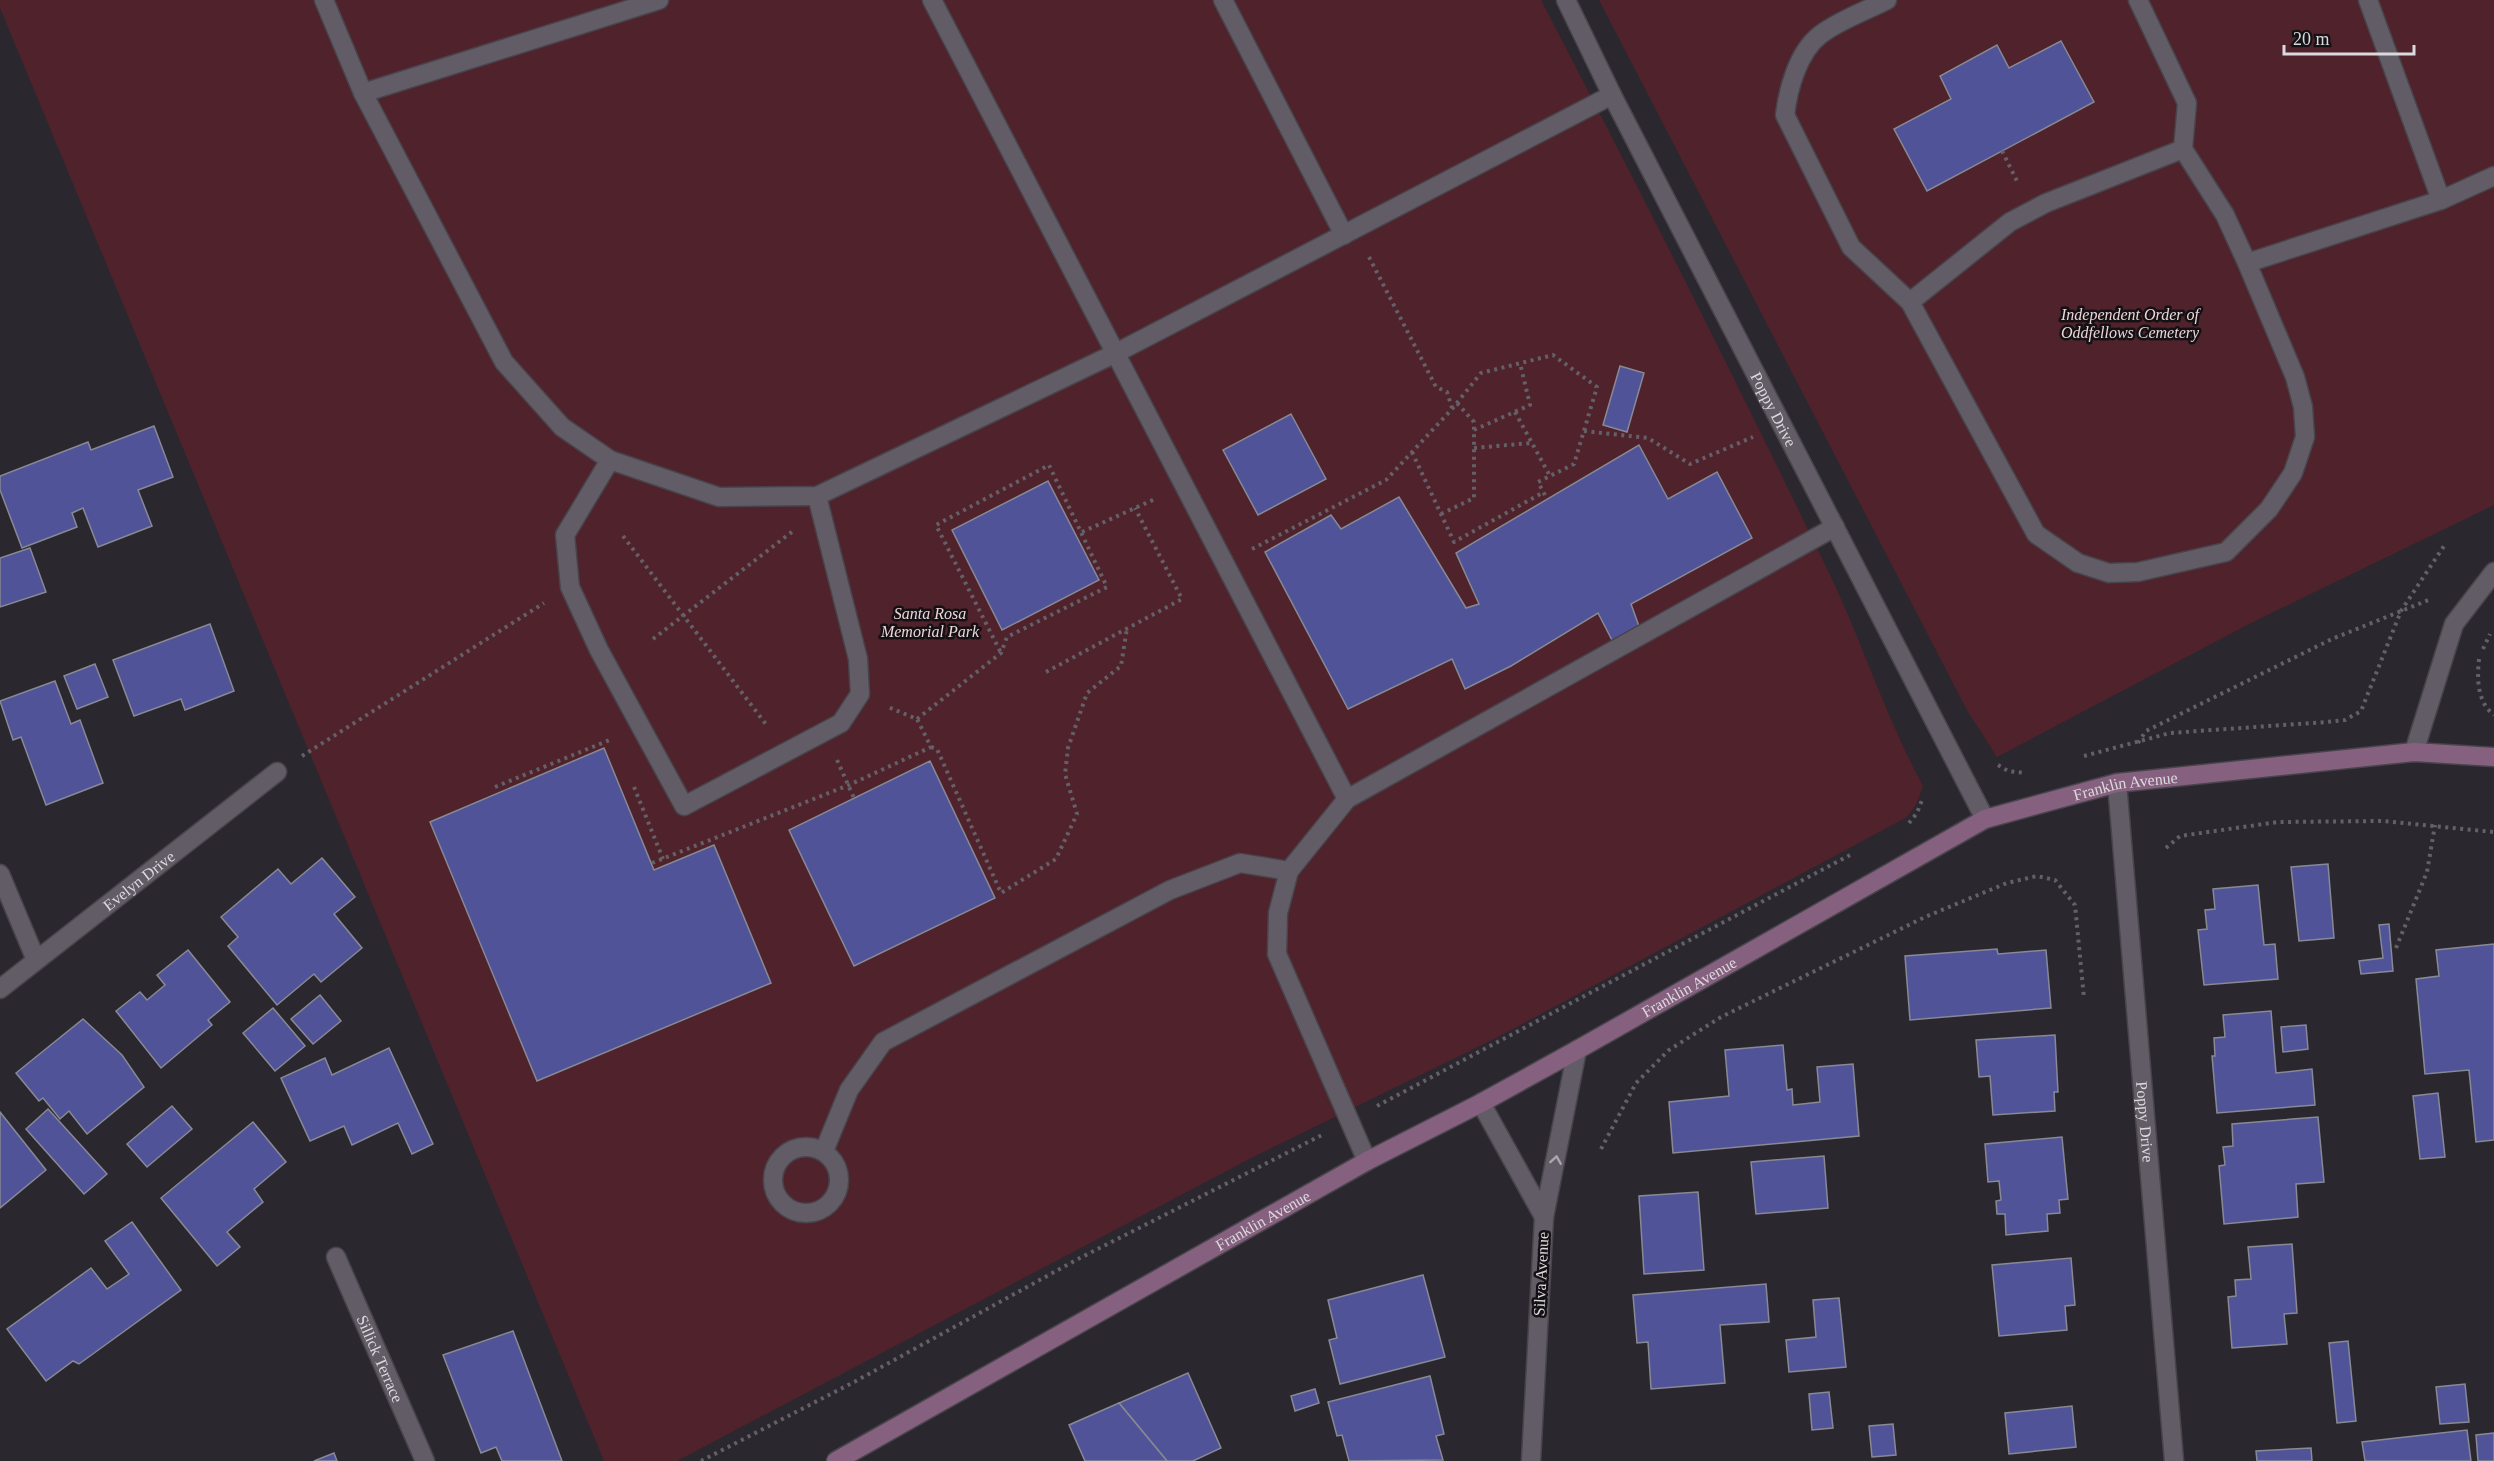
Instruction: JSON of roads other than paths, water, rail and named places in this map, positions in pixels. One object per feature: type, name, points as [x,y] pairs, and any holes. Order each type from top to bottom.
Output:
[{"type":"main road","name":"Franklin Avenue","points":[[836,1461],[1366,1161],[1481,1103],[1577,1050],[1985,819],[2116,783],[2414,752],[2494,757]]},
{"type":"street","points":[[324,0],[363,93],[504,362],[562,427],[610,460],[719,497],[819,503],[1116,353],[1612,95]]},
{"type":"street","points":[[363,93],[659,0]]},
{"type":"street","points":[[932,0],[1347,799]]},
{"type":"street","points":[[1223,0],[1344,235]]},
{"type":"street","name":"Poppy Drive","points":[[1566,0],[1612,95],[1985,819]]},
{"type":"street","points":[[1887,0],[1819,36],[1794,76],[1785,115],[1851,246],[1910,302],[2036,534],[2078,563],[2109,573],[2138,572],[2226,552],[2269,509],[2293,473],[2305,437],[2303,407],[2298,387],[2247,262],[2225,215],[2183,148],[2187,103],[2138,0]]},
{"type":"street","points":[[2368,0],[2441,200]]},
{"type":"street","points":[[1910,302],[2010,222],[2046,203],[2183,148]]},
{"type":"street","points":[[2247,262],[2441,200],[2494,178]]},
{"type":"street","points":[[610,460],[565,535],[570,587],[599,650],[684,806],[841,723],[860,694],[858,659],[819,503]]},
{"type":"street","points":[[1366,1161],[1277,954],[1278,913],[1289,871],[1347,799],[1834,527]]},
{"type":"street","points":[[2414,752],[2454,624],[2494,572]]},
{"type":"street","name":"Evelyn Drive","points":[[0,989],[277,772]]},
{"type":"street","name":"Poppy Drive","points":[[2116,783],[2175,1461]]},
{"type":"street","points":[[824,1151],[849,1089],[884,1042],[1170,890],[1240,863],[1289,871]]},
{"type":"street","points":[[0,874],[36,960]]},
{"type":"street","points":[[1544,1217],[1577,1050]]},
{"type":"street","name":"Silva Avenue","points":[[1481,1103],[1544,1217],[1531,1461]]},
{"type":"street","name":"Sillick Terrace","points":[[336,1257],[425,1461]]},
{"type":"park label","name":"Independent Order of Oddfellows Cemetery","points":[[2130,323]]},
{"type":"park label","name":"Santa Rosa Memorial Park","points":[[930,622]]}]
